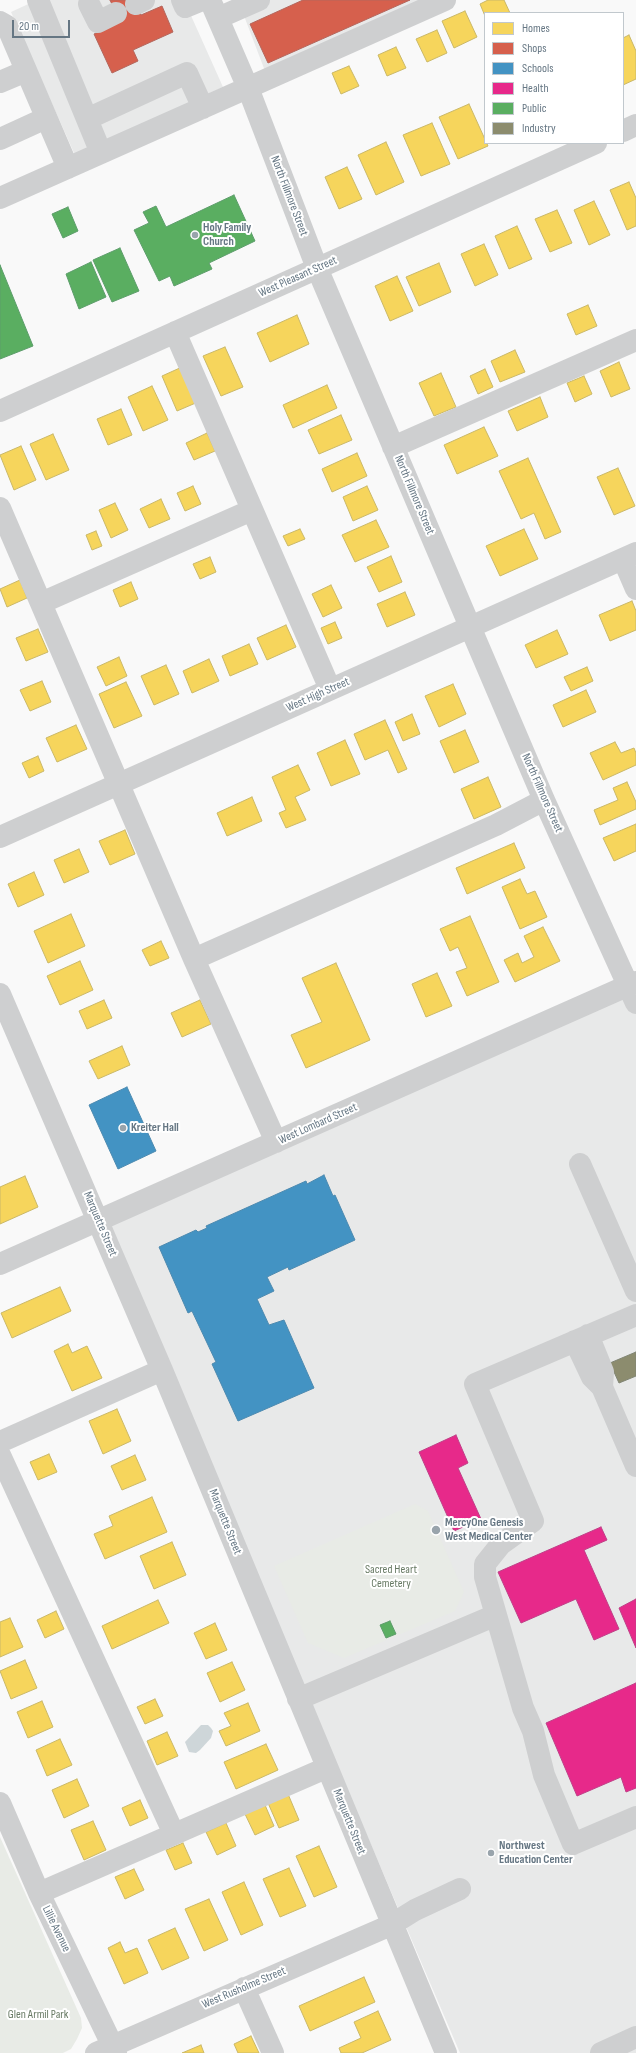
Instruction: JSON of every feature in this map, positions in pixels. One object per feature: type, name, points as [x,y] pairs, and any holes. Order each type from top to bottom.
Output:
[{"type":"street","points":[[182,0],[185,7],[202,0]]},
{"type":"street","points":[[214,9],[259,0]]},
{"type":"street","points":[[0,198],[445,0]]},
{"type":"street","points":[[91,1],[98,22],[116,13]]},
{"type":"street","points":[[45,2],[87,119],[101,153]]},
{"type":"street","name":"North Fillmore Street","points":[[214,9],[248,88],[317,268],[544,800],[634,990]]},
{"type":"street","points":[[0,22],[7,26],[68,168]]},
{"type":"street","points":[[0,82],[26,71]]},
{"type":"street","points":[[87,119],[187,73],[203,108]]},
{"type":"street","points":[[0,139],[46,118]]},
{"type":"street","points":[[624,131],[636,125]]},
{"type":"street","name":"West Pleasant Street","points":[[0,412],[594,144]]},
{"type":"street","points":[[175,332],[330,689]]},
{"type":"street","points":[[393,447],[636,340]]},
{"type":"street","points":[[0,508],[194,959],[276,1142]]},
{"type":"street","points":[[41,603],[252,510]]},
{"type":"street","points":[[630,556],[636,590]]},
{"type":"street","name":"West High Street","points":[[0,837],[630,556]]},
{"type":"street","points":[[194,959],[496,825],[544,800]]},
{"type":"street","name":"West Lombard Street","points":[[0,1264],[276,1142],[634,990]]},
{"type":"street","name":"Marquette Street","points":[[0,994],[162,1370],[391,1925],[446,2053]]},
{"type":"street","points":[[580,1164],[636,1291]]},
{"type":"street","points":[[636,1314],[475,1384],[533,1520],[501,1544],[485,1564],[485,1577],[544,1775],[573,1844],[636,1817]]},
{"type":"street","points":[[582,1338],[592,1377],[602,1387],[636,1466]]},
{"type":"street","points":[[0,1442],[162,1370]]},
{"type":"street","points":[[0,1455],[174,1834]]},
{"type":"street","points":[[298,1699],[496,1615]]},
{"type":"street","points":[[39,1893],[326,1768]]},
{"type":"street","name":"Lillie Avenue","points":[[0,1804],[108,2051]]},
{"type":"street","name":"West Rusholme Street","points":[[108,2051],[244,1988],[391,1925],[415,1910],[460,1889]]},
{"type":"street","points":[[244,1988],[273,2053]]},
{"type":"street","points":[[602,2053],[636,2037]]},
{"type":"shaded area","points":[[37,0],[184,0],[223,87],[75,155],[11,12]]},
{"type":"shaded area","points":[[238,0],[427,0],[265,71]]},
{"type":"shaded area","name":"MercyOne Genesis West Medical Center","points":[[636,993],[636,2053],[460,2053],[107,1227]]},
{"type":"shaded area","points":[[201,1725],[208,1725],[211,1728],[213,1731],[211,1738],[196,1753],[189,1752],[185,1742]]},
{"type":"green space","name":"Sacred Heart Cemetery","points":[[415,1504],[428,1511],[464,1592],[455,1611],[344,1658],[308,1643],[274,1566]]},
{"type":"green space","name":"Glen Armil Park","points":[[0,1837],[81,2018],[82,2028],[77,2039],[71,2049],[63,2053],[0,2053]]},
{"type":"building: Homes","points":[[488,0],[504,0],[510,12],[484,12],[484,14],[480,4]]},
{"type":"building: Homes","points":[[465,11],[477,37],[454,48],[442,21]]},
{"type":"building: Homes","points":[[437,30],[447,53],[427,62],[416,39]]},
{"type":"building: Homes","points":[[629,35],[636,51],[636,79],[624,85],[624,38]]},
{"type":"building: Homes","points":[[396,47],[406,68],[387,76],[378,55]]},
{"type":"building: Homes","points":[[349,66],[359,86],[341,94],[332,73]]},
{"type":"building: Homes","points":[[469,104],[484,137],[484,144],[487,144],[488,146],[458,159],[439,117]]},
{"type":"building: Homes","points":[[432,123],[450,164],[421,176],[403,135]]},
{"type":"building: Homes","points":[[386,142],[404,182],[376,195],[358,155]]},
{"type":"building: Homes","points":[[347,167],[362,199],[339,209],[325,177]]},
{"type":"building: Homes","points":[[629,182],[636,198],[636,226],[627,230],[610,190]]},
{"type":"building: Homes","points":[[594,201],[610,235],[589,245],[574,210]]},
{"type":"building: Homes","points":[[557,210],[572,243],[550,252],[535,219]]},
{"type":"building: Homes","points":[[517,226],[532,259],[509,269],[495,236]]},
{"type":"building: Homes","points":[[484,244],[498,275],[475,286],[461,254]]},
{"type":"building: Homes","points":[[439,263],[451,292],[419,306],[406,277]]},
{"type":"building: Homes","points":[[397,276],[413,311],[390,321],[375,286]]},
{"type":"building: Homes","points":[[588,305],[597,326],[576,335],[567,314]]},
{"type":"building: Homes","points":[[297,315],[309,344],[270,362],[257,333]]},
{"type":"building: Homes","points":[[225,347],[243,387],[221,396],[203,356]]},
{"type":"building: Homes","points":[[515,350],[525,372],[500,382],[491,361]]},
{"type":"building: Homes","points":[[619,362],[630,389],[611,397],[600,371]]},
{"type":"building: Homes","points":[[182,367],[198,402],[177,411],[162,376]]},
{"type":"building: Homes","points":[[485,369],[493,387],[478,394],[470,376]]},
{"type":"building: Homes","points":[[441,373],[456,407],[434,416],[419,383]]},
{"type":"building: Homes","points":[[584,376],[592,394],[575,402],[567,383]]},
{"type":"building: Homes","points":[[327,385],[337,408],[293,428],[283,405]]},
{"type":"building: Homes","points":[[152,386],[168,420],[143,431],[128,397]]},
{"type":"building: Homes","points":[[540,397],[548,417],[517,431],[508,411]]},
{"type":"building: Homes","points":[[121,409],[132,435],[108,445],[97,419]]},
{"type":"building: Homes","points":[[341,415],[352,440],[319,454],[308,430]]},
{"type":"building: Homes","points":[[484,427],[498,456],[457,474],[444,445]]},
{"type":"building: Homes","points":[[207,433],[215,451],[194,460],[186,443]]},
{"type":"building: Homes","points":[[53,434],[69,470],[46,480],[30,444]]},
{"type":"building: Homes","points":[[21,446],[36,480],[14,490],[0,455]]},
{"type":"building: Homes","points":[[357,453],[367,476],[332,492],[322,469]]},
{"type":"building: Homes","points":[[528,458],[561,532],[545,539],[534,513],[521,519],[499,471]]},
{"type":"building: Homes","points":[[618,468],[635,506],[614,515],[597,477]]},
{"type":"building: Homes","points":[[193,486],[201,504],[185,511],[177,493]]},
{"type":"building: Homes","points":[[367,486],[378,510],[353,521],[343,497]]},
{"type":"building: Homes","points":[[161,499],[170,519],[149,528],[140,509]]},
{"type":"building: Homes","points":[[115,503],[128,530],[111,538],[99,510]]},
{"type":"building: Homes","points":[[376,520],[389,547],[355,562],[342,535]]},
{"type":"building: Homes","points":[[300,529],[305,539],[288,546],[283,536]]},
{"type":"building: Homes","points":[[524,529],[538,559],[500,576],[486,546]]},
{"type":"building: Homes","points":[[96,531],[102,546],[92,550],[86,535]]},
{"type":"building: Homes","points":[[391,556],[402,582],[379,592],[367,567]]},
{"type":"building: Homes","points":[[210,557],[216,572],[200,579],[193,564]]},
{"type":"building: Homes","points":[[20,580],[27,598],[7,607],[0,589]]},
{"type":"building: Homes","points":[[131,582],[138,599],[120,607],[113,590]]},
{"type":"building: Homes","points":[[331,585],[342,608],[323,617],[312,594]]},
{"type":"building: Homes","points":[[405,592],[415,615],[387,627],[377,604]]},
{"type":"building: Homes","points":[[632,601],[636,611],[636,630],[610,641],[599,615]]},
{"type":"building: Homes","points":[[335,622],[342,638],[328,644],[321,628]]},
{"type":"building: Homes","points":[[286,625],[296,647],[267,660],[257,638]]},
{"type":"building: Homes","points":[[38,629],[48,652],[26,661],[16,638]]},
{"type":"building: Homes","points":[[557,630],[568,654],[536,668],[525,645]]},
{"type":"building: Homes","points":[[249,644],[258,664],[230,676],[222,656]]},
{"type":"building: Homes","points":[[119,657],[127,676],[106,686],[97,667]]},
{"type":"building: Homes","points":[[209,659],[219,681],[192,693],[183,671]]},
{"type":"building: Homes","points":[[166,665],[179,694],[154,705],[141,676]]},
{"type":"building: Homes","points":[[587,667],[593,681],[571,691],[564,677]]},
{"type":"building: Homes","points":[[42,681],[51,702],[30,711],[20,690]]},
{"type":"building: Homes","points":[[126,682],[142,716],[114,728],[99,694]]},
{"type":"building: Homes","points":[[453,684],[466,714],[439,727],[425,696]]},
{"type":"building: Homes","points":[[586,690],[596,712],[563,727],[553,705]]},
{"type":"building: Homes","points":[[412,714],[420,734],[403,741],[395,722]]},
{"type":"building: Homes","points":[[385,720],[407,769],[398,773],[388,750],[365,760],[354,734]]},
{"type":"building: Homes","points":[[76,725],[87,749],[57,762],[46,738]]},
{"type":"building: Homes","points":[[465,730],[479,762],[454,773],[440,741]]},
{"type":"building: Homes","points":[[345,740],[360,774],[331,786],[317,753]]},
{"type":"building: Homes","points":[[615,742],[621,753],[634,748],[636,753],[636,765],[603,780],[590,753]]},
{"type":"building: Homes","points":[[38,756],[44,771],[29,778],[22,763]]},
{"type":"building: Homes","points":[[298,765],[310,790],[295,797],[306,820],[286,828],[279,813],[286,810],[272,777]]},
{"type":"building: Homes","points":[[488,777],[501,807],[474,819],[461,789]]},
{"type":"building: Homes","points":[[627,782],[636,802],[636,809],[600,825],[594,810],[618,800],[613,788]]},
{"type":"building: Homes","points":[[252,797],[262,821],[227,836],[217,813]]},
{"type":"building: Homes","points":[[636,824],[636,851],[614,861],[603,838]]},
{"type":"building: Homes","points":[[125,830],[135,854],[110,865],[99,841]]},
{"type":"building: Homes","points":[[514,843],[525,868],[467,894],[456,868]]},
{"type":"building: Homes","points":[[79,849],[89,872],[64,883],[54,860]]},
{"type":"building: Homes","points":[[34,872],[44,895],[18,907],[8,884]]},
{"type":"building: Homes","points":[[520,879],[527,894],[535,891],[547,917],[520,929],[502,887]]},
{"type":"building: Homes","points":[[71,914],[85,946],[48,963],[34,931]]},
{"type":"building: Homes","points":[[470,916],[499,982],[467,996],[456,972],[467,968],[458,947],[450,951],[440,929]]},
{"type":"building: Homes","points":[[543,927],[560,961],[515,982],[504,960],[518,953],[522,963],[534,957],[524,936]]},
{"type":"building: Homes","points":[[161,941],[169,958],[150,966],[142,950]]},
{"type":"building: Homes","points":[[80,961],[93,990],[60,1005],[47,976]]},
{"type":"building: Homes","points":[[336,963],[370,1040],[306,1068],[291,1035],[322,1022],[302,978]]},
{"type":"building: Homes","points":[[437,973],[452,1006],[426,1017],[412,984]]},
{"type":"building: Homes","points":[[104,1000],[112,1018],[87,1029],[79,1011]]},
{"type":"building: Homes","points":[[200,1000],[211,1024],[182,1037],[171,1013]]},
{"type":"building: Homes","points":[[122,1046],[130,1065],[98,1079],[89,1061]]},
{"type":"building: Homes","points":[[25,1176],[38,1207],[0,1224],[0,1187]]},
{"type":"building: Homes","points":[[60,1287],[71,1311],[12,1338],[1,1313]]},
{"type":"building: Homes","points":[[68,1344],[72,1353],[87,1346],[102,1378],[72,1391],[54,1351]]},
{"type":"building: Homes","points":[[117,1409],[131,1441],[103,1454],[89,1421]]},
{"type":"building: Homes","points":[[49,1454],[57,1472],[38,1480],[30,1462]]},
{"type":"building: Homes","points":[[135,1455],[146,1480],[122,1490],[111,1466]]},
{"type":"building: Homes","points":[[152,1497],[167,1532],[105,1559],[94,1534],[113,1526],[109,1516]]},
{"type":"building: Homes","points":[[172,1542],[186,1575],[154,1589],[140,1556]]},
{"type":"building: Homes","points":[[158,1600],[169,1623],[112,1649],[102,1626]]},
{"type":"building: Homes","points":[[56,1611],[64,1629],[45,1638],[37,1620]]},
{"type":"building: Homes","points":[[10,1618],[23,1647],[0,1657],[0,1622]]},
{"type":"building: Homes","points":[[215,1623],[227,1650],[206,1659],[194,1633]]},
{"type":"building: Homes","points":[[25,1660],[37,1688],[11,1699],[0,1671]]},
{"type":"building: Homes","points":[[232,1662],[245,1690],[220,1702],[207,1673]]},
{"type":"building: Homes","points":[[155,1699],[163,1716],[145,1724],[137,1707]]},
{"type":"building: Homes","points":[[42,1701],[53,1727],[28,1738],[17,1712]]},
{"type":"building: Homes","points":[[248,1703],[260,1731],[226,1746],[219,1731],[231,1726],[224,1713]]},
{"type":"building: Homes","points":[[167,1732],[178,1756],[157,1765],[147,1741]]},
{"type":"building: Homes","points":[[60,1739],[72,1765],[47,1776],[36,1750]]},
{"type":"building: Homes","points":[[266,1744],[278,1770],[236,1789],[224,1762]]},
{"type":"building: Homes","points":[[77,1779],[89,1806],[64,1818],[52,1790]]},
{"type":"building: Homes","points":[[288,1794],[299,1820],[279,1828],[268,1803]]},
{"type":"building: Homes","points":[[140,1800],[148,1818],[130,1826],[122,1808]]},
{"type":"building: Homes","points":[[265,1805],[274,1826],[255,1835],[245,1814]]},
{"type":"building: Homes","points":[[93,1821],[106,1850],[84,1860],[71,1830]]},
{"type":"building: Homes","points":[[226,1823],[236,1846],[217,1855],[206,1832]]},
{"type":"building: Homes","points":[[183,1843],[192,1863],[175,1870],[166,1850]]},
{"type":"building: Homes","points":[[319,1846],[337,1887],[314,1897],[296,1856]]},
{"type":"building: Homes","points":[[289,1868],[306,1906],[280,1917],[263,1879]]},
{"type":"building: Homes","points":[[134,1869],[144,1890],[125,1899],[115,1877]]},
{"type":"building: Homes","points":[[244,1882],[263,1925],[241,1935],[222,1892]]},
{"type":"building: Homes","points":[[209,1899],[228,1940],[204,1951],[185,1909]]},
{"type":"building: Homes","points":[[175,1928],[189,1958],[162,1970],[148,1940]]},
{"type":"building: Homes","points":[[120,1942],[125,1953],[137,1948],[148,1973],[124,1984],[108,1948]]},
{"type":"building: Homes","points":[[364,1977],[375,2002],[310,2031],[299,2006]]},
{"type":"building: Homes","points":[[378,2011],[391,2040],[362,2053],[341,2053],[339,2048],[361,2038],[354,2022]]},
{"type":"building: Homes","points":[[251,2036],[259,2053],[238,2053],[234,2044]]},
{"type":"building: Homes","points":[[201,2045],[204,2053],[182,2053]]},
{"type":"building: Shops","points":[[110,0],[134,0],[141,15],[162,6],[173,32],[133,50],[138,61],[112,73],[94,34],[120,22]]},
{"type":"building: Shops","points":[[303,0],[410,0],[268,63],[250,24]]},
{"type":"building: Schools","name":"Kreiter Hall","points":[[127,1087],[156,1151],[118,1169],[89,1105]]},
{"type":"building: Schools","points":[[324,1175],[333,1196],[335,1195],[355,1240],[289,1270],[288,1267],[267,1277],[274,1291],[257,1299],[269,1325],[284,1320],[314,1388],[238,1421],[212,1364],[216,1362],[192,1311],[188,1313],[159,1247],[196,1230],[198,1232],[207,1228],[206,1226],[306,1181],[307,1184]]},
{"type":"building: Health","points":[[456,1435],[468,1463],[458,1468],[481,1519],[454,1531],[419,1452]]},
{"type":"building: Health","points":[[601,1527],[607,1540],[584,1550],[619,1629],[594,1640],[576,1599],[521,1623],[498,1572]]},
{"type":"building: Health","points":[[636,1599],[636,1648],[619,1608]]},
{"type":"building: Health","points":[[636,1683],[636,1788],[626,1792],[621,1777],[577,1796],[546,1723]]},
{"type":"building: Public","name":"Holy Family Church","points":[[234,195],[255,241],[209,263],[212,269],[174,286],[170,276],[159,281],[134,230],[149,223],[143,212],[156,206],[166,227]]},
{"type":"building: Public","points":[[68,207],[78,231],[63,238],[52,214]]},
{"type":"building: Public","points":[[120,248],[139,291],[112,302],[93,260]]},
{"type":"building: Public","points":[[91,262],[106,297],[79,309],[66,274]]},
{"type":"building: Public","points":[[0,265],[33,346],[0,359]]},
{"type":"building: Public","points":[[390,1621],[396,1634],[386,1638],[380,1625]]},
{"type":"building: Industry","points":[[636,1352],[636,1376],[619,1383],[610,1363]]},
{"type":"place","name":"Holy Family Church","points":[[195,235]]},
{"type":"place","name":"Kreiter Hall","points":[[123,1128]]},
{"type":"place","name":"MercyOne Genesis West Medical Center","points":[[436,1530]]},
{"type":"place","name":"Northwest Education Center","points":[[491,1853]]}]
